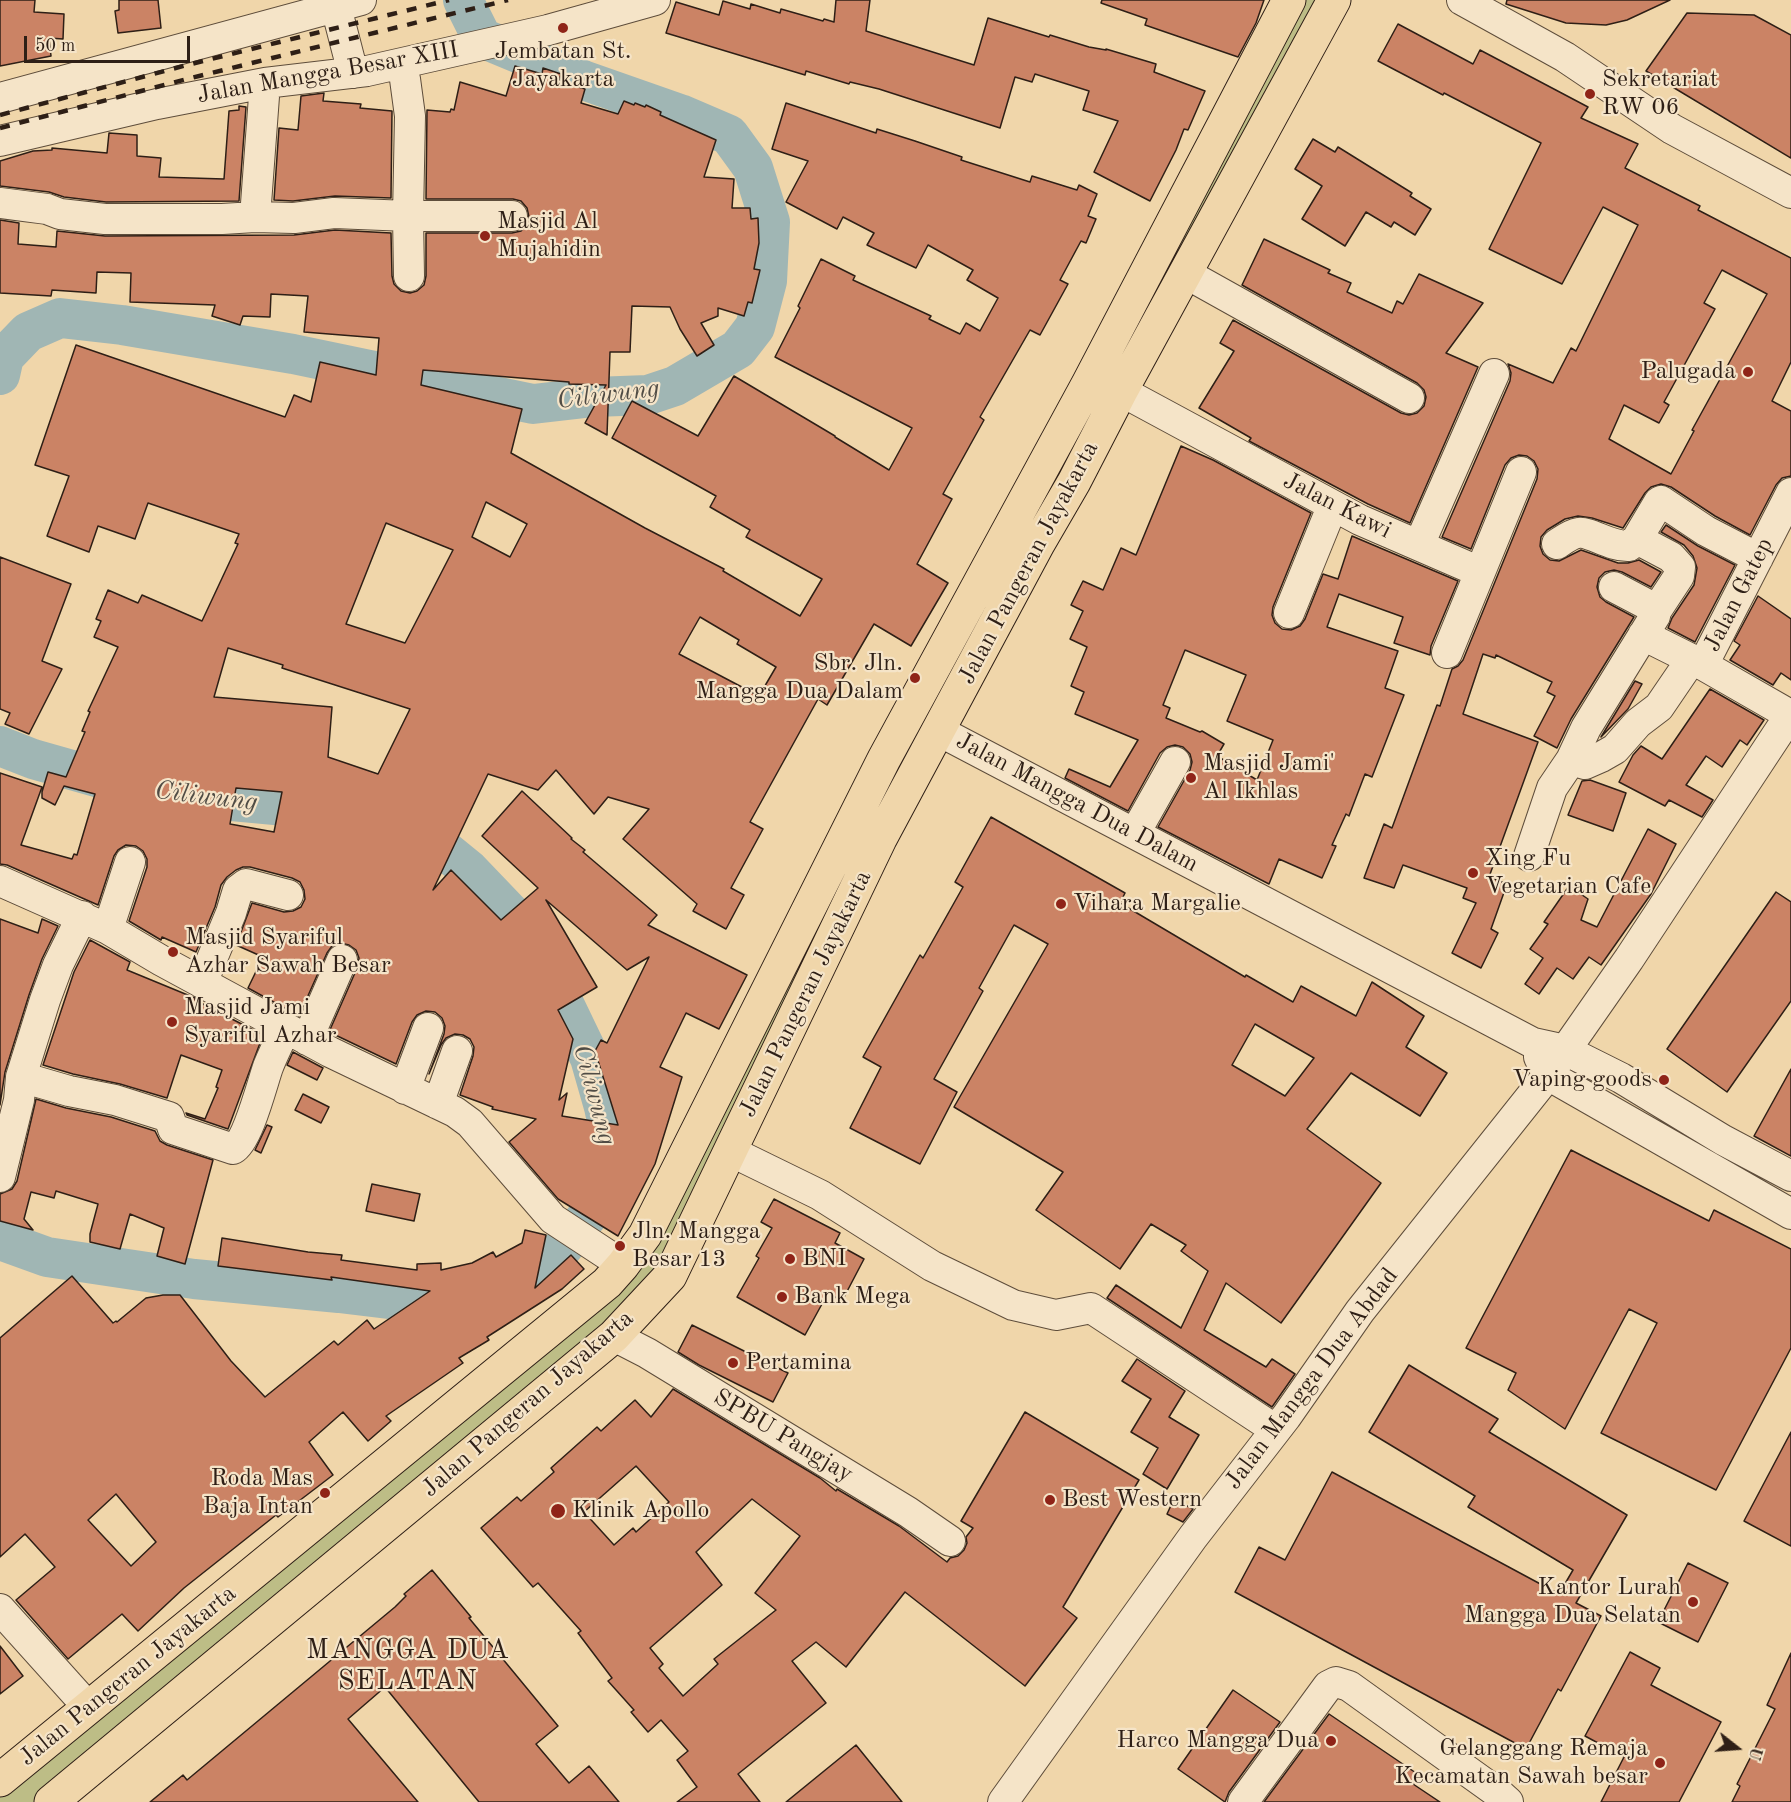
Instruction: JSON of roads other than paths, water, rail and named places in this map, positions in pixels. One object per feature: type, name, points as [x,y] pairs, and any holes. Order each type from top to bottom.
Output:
[{"type":"main road","name":"Jalan Pangeran Jayakarta","points":[[0,1780],[607,1282],[645,1235],[775,979],[837,849],[932,668],[1044,466],[1289,0]]},
{"type":"main road","name":"Jalan Pangeran Jayakarta","points":[[51,1802],[614,1336],[670,1276],[880,839],[1334,0]]},
{"type":"main road","points":[[1044,466],[1045,477],[1050,483],[1059,486],[1074,482]]},
{"type":"main road","points":[[1009,529],[1028,532],[1038,545]]},
{"type":"street","name":"Jalan Mangga Besar XIII","points":[[0,141],[157,104],[265,82],[360,72],[548,30],[655,0]]},
{"type":"street","points":[[1462,0],[1565,57],[1672,129],[1791,193]]},
{"type":"street","points":[[0,98],[348,4],[360,72]]},
{"type":"street","points":[[405,79],[410,116],[408,216],[410,276]]},
{"type":"street","points":[[255,217],[265,82]]},
{"type":"street","points":[[0,203],[47,209],[60,214],[105,219],[294,218],[356,213],[408,216],[512,216]]},
{"type":"street","points":[[1185,273],[1409,398]]},
{"type":"street","points":[[1419,545],[1494,374]]},
{"type":"street","name":"Jalan Kawi","points":[[1121,391],[1332,507],[1480,572]]},
{"type":"street","points":[[1447,653],[1521,472]]},
{"type":"street","name":"Jalan Gatep","points":[[1571,760],[1585,764],[1615,749],[1638,723],[1659,707],[1697,663],[1758,558],[1791,493]]},
{"type":"street","points":[[1557,544],[1575,533],[1584,532],[1617,547],[1629,546],[1637,539],[1661,501],[1706,531],[1758,558]]},
{"type":"street","points":[[1289,613],[1332,507]]},
{"type":"street","points":[[1529,856],[1552,788],[1571,760],[1586,728],[1679,576],[1680,567],[1671,558],[1637,539]]},
{"type":"street","points":[[1614,587],[1649,623],[1697,663],[1790,715]]},
{"type":"street","name":"Jalan Mangga Dua Abdad","points":[[1003,1802],[1193,1537],[1276,1430],[1360,1311],[1548,1074],[1629,958],[1790,715]]},
{"type":"street","name":"Jalan Mangga Dua Dalam","points":[[939,731],[1533,1043],[1565,1050],[1621,1078],[1723,1140],[1791,1176]]},
{"type":"street","points":[[1135,833],[1175,762]]},
{"type":"street","points":[[108,929],[130,862]]},
{"type":"street","points":[[0,881],[108,929],[296,1034],[438,1104],[471,1123],[566,1227],[623,1265]]},
{"type":"street","points":[[202,983],[238,890],[242,885],[246,884],[288,895]]},
{"type":"street","points":[[0,1177],[19,1100],[21,1077],[45,1000],[58,965],[82,916]]},
{"type":"street","points":[[21,1077],[69,1091],[116,1100],[169,1118],[173,1128],[234,1149],[241,1144],[268,1068],[296,1034],[342,960]]},
{"type":"street","points":[[405,1089],[428,1028]]},
{"type":"street","points":[[1533,1043],[1548,1074],[1791,1214]]},
{"type":"street","points":[[438,1104],[457,1051]]},
{"type":"street","points":[[730,1151],[820,1195],[932,1266],[1012,1305],[1056,1315],[1091,1308],[1276,1430]]},
{"type":"street","name":"SPBU Pangjay","points":[[614,1336],[647,1353],[908,1512],[950,1541]]},
{"type":"street","points":[[0,1609],[89,1708]]},
{"type":"street","points":[[1243,1802],[1328,1686],[1336,1682],[1349,1686],[1508,1802]]},
{"type":"waterway","name":"Ciliwung","points":[[0,375],[4,357],[28,332],[60,318],[122,325],[293,354],[533,404],[594,397],[648,395],[675,386],[738,349],[755,327],[767,281],[770,222],[753,168],[729,135],[680,114],[583,80],[482,38],[463,0]]},
{"type":"waterway","name":"Ciliwung","points":[[0,746],[33,759],[121,784]]},
{"type":"waterway","name":"Ciliwung","points":[[178,796],[318,809],[335,813]]},
{"type":"waterway","name":"Ciliwung","points":[[0,1240],[47,1257],[194,1279],[430,1304],[506,1289],[550,1264],[592,1210],[613,1150],[590,1058],[552,979],[515,918],[469,870],[442,848],[398,835]]},
{"type":"railway","points":[[0,115],[187,65],[449,0]]},
{"type":"railway","points":[[0,128],[191,78],[508,0]]},
{"type":"place","name":"Jembatan St. Jayakarta","points":[[563,28]]},
{"type":"place","name":"Sekretariat RW 06","points":[[1590,94]]},
{"type":"place","name":"Masjid Al Mujahidin","points":[[485,236]]},
{"type":"place","name":"Palugada","points":[[1748,372]]},
{"type":"place","name":"Sbr. Jln. Mangga Dua Dalam","points":[[915,678]]},
{"type":"place","name":"Masjid Jami' Al Ikhlas","points":[[1191,778]]},
{"type":"place","name":"Xing Fu Vegetarian Cafe","points":[[1473,873]]},
{"type":"place","name":"Vihara Margalie","points":[[1061,904]]},
{"type":"place","name":"Masjid Syariful Azhar Sawah Besar","points":[[173,952]]},
{"type":"place","name":"Masjid Jami Syariful Azhar","points":[[172,1022]]},
{"type":"place","name":"Vaping goods","points":[[1664,1080]]},
{"type":"place","name":"Jln. Mangga Besar 13","points":[[620,1246]]},
{"type":"place","name":"BNI","points":[[790,1259]]},
{"type":"place","name":"Bank Mega","points":[[782,1297]]},
{"type":"place","name":"Pertamina","points":[[733,1363]]},
{"type":"place","name":"Roda Mas Baja Intan","points":[[325,1493]]},
{"type":"place","name":"Best Western","points":[[1050,1500]]},
{"type":"place","name":"Klinik Apollo","points":[[558,1511]]},
{"type":"place","name":"Kantor Lurah Mangga Dua Selatan","points":[[1693,1602]]},
{"type":"place","name":"Harco Mangga Dua","points":[[1331,1741]]},
{"type":"place","name":"Gelanggang Remaja Kecamatan Sawah besar","points":[[1660,1763]]},
{"type":"district","name":"MANGGA DUA SELATAN","points":[[408,1666]]}]
